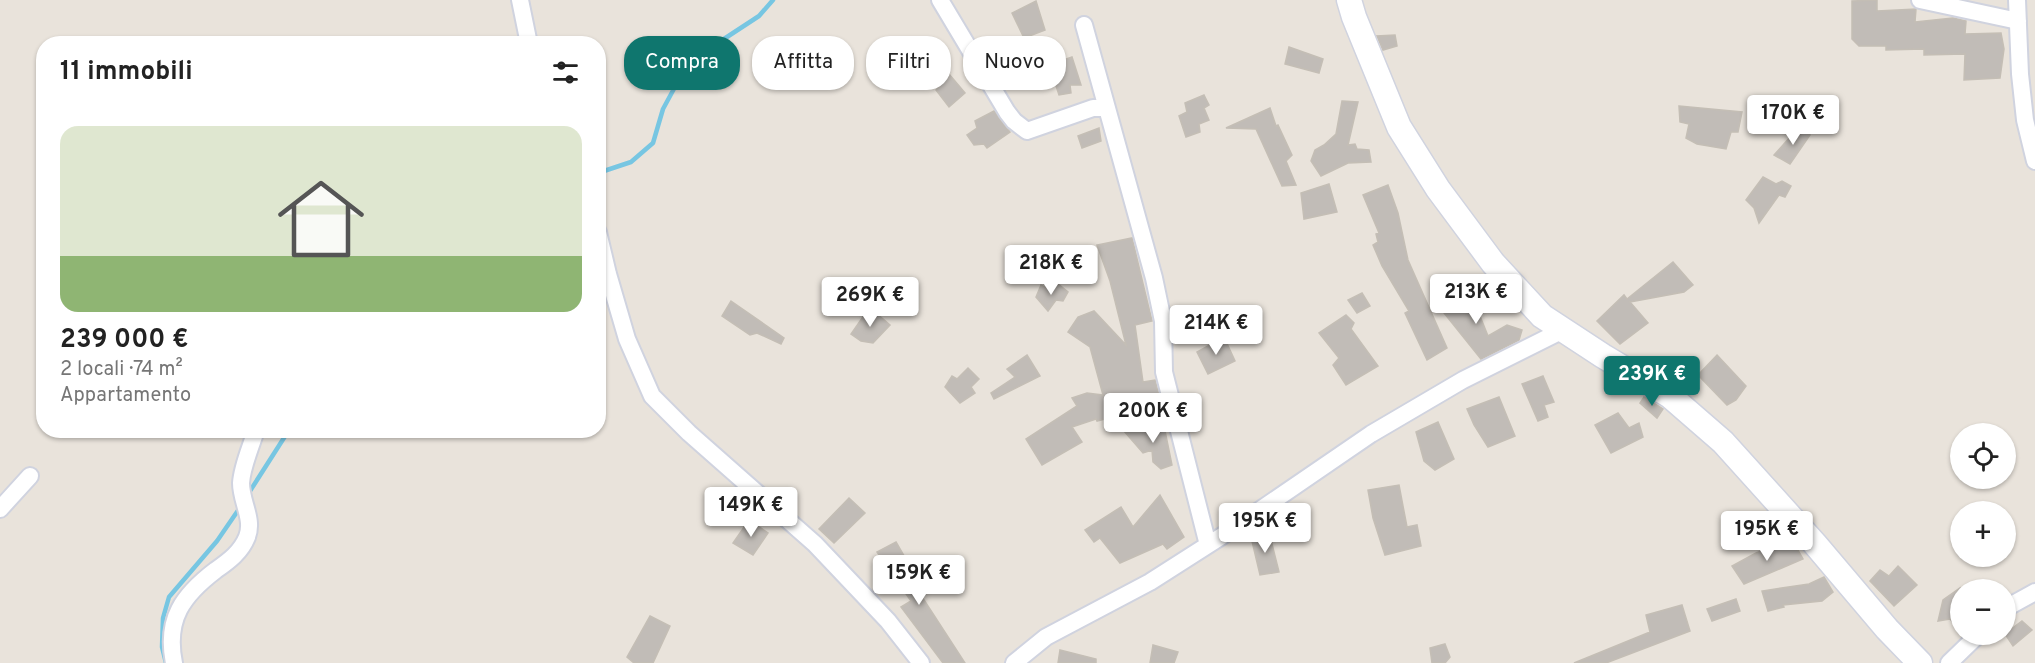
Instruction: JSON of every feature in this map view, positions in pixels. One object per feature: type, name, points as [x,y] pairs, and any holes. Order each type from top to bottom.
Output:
[{"type":"main road","points":[[1349,0],[1399,127],[1438,189],[1493,263],[1542,316],[1670,396],[1723,442],[1887,629],[1920,663]]},
{"type":"street","points":[[520,0],[527,36]]},
{"type":"street","points":[[940,0],[1007,112],[1014,122],[1027,131],[1092,108],[1107,108]]},
{"type":"street","points":[[1920,0],[2018,21]]},
{"type":"street","points":[[2017,0],[2035,161]]},
{"type":"street","points":[[1084,25],[1154,278],[1163,321],[1164,372],[1208,545]]},
{"type":"street","points":[[606,266],[627,339],[652,396],[689,433],[815,544],[888,621],[921,663]]},
{"type":"street","points":[[1014,663],[1046,637],[1150,582],[1208,545],[1371,434],[1463,381],[1563,330]]},
{"type":"street","points":[[174,663],[171,651],[172,637],[175,616],[179,607],[194,588],[238,552],[248,534],[249,521],[241,484],[253,438]]},
{"type":"street","points":[[0,509],[30,476]]},
{"type":"street","points":[[2016,602],[2035,592]]},
{"type":"street","points":[[1949,663],[1968,645]]},
{"type":"building","points":[[1877,0],[1877,11],[1916,9],[1915,22],[1953,18],[1966,21],[1965,34],[2001,33],[2004,49],[2000,78],[1964,80],[1965,54],[1924,55],[1924,49],[1886,50],[1886,46],[1859,46],[1852,39],[1852,1]]},
{"type":"building","points":[[1036,1],[1045,30],[1023,36],[1012,13]]},
{"type":"building","points":[[1395,35],[1397,46],[1383,50],[1377,36]]},
{"type":"building","points":[[1289,47],[1323,59],[1319,73],[1285,64]]},
{"type":"building","points":[[1072,57],[1081,85],[1070,85],[1071,93],[1059,95],[1057,90],[1066,90],[1066,59]]},
{"type":"building","points":[[951,76],[965,93],[949,107],[936,90],[951,90]]},
{"type":"building","points":[[1204,95],[1209,105],[1204,108],[1209,120],[1199,124],[1200,132],[1186,137],[1179,116],[1187,112],[1185,103]]},
{"type":"building","points":[[1342,101],[1358,102],[1348,145],[1355,144],[1357,149],[1369,150],[1371,162],[1348,163],[1321,176],[1311,161],[1315,150],[1336,134]]},
{"type":"building","points":[[1679,106],[1742,112],[1738,132],[1731,132],[1726,149],[1697,144],[1686,138],[1689,124],[1680,122]]},
{"type":"building","points":[[1270,108],[1276,126],[1278,125],[1292,155],[1286,161],[1296,185],[1282,186],[1256,129],[1226,128]]},
{"type":"building","points":[[994,111],[1010,132],[987,148],[984,144],[974,145],[967,135],[977,128],[975,121]]},
{"type":"building","points":[[1799,127],[1810,135],[1790,164],[1774,155]]},
{"type":"building","points":[[1099,128],[1101,141],[1082,148],[1078,136]]},
{"type":"building","points":[[1763,177],[1776,184],[1782,181],[1791,186],[1785,197],[1779,195],[1759,223],[1754,208],[1746,200]]},
{"type":"building","points":[[1329,184],[1337,212],[1304,219],[1301,193]]},
{"type":"building","points":[[1388,185],[1398,213],[1408,260],[1447,348],[1427,360],[1405,313],[1409,311],[1382,266],[1373,245],[1378,242],[1376,234],[1379,233],[1363,195]]},
{"type":"building","points":[[1132,238],[1152,321],[1135,325],[1143,382],[1155,380],[1161,404],[1072,427],[1082,442],[1042,465],[1026,439],[1077,406],[1072,398],[1087,393],[1103,395],[1090,347],[1068,332],[1078,317],[1094,311],[1126,345],[1110,281],[1097,245]]},
{"type":"building","points":[[1673,262],[1693,285],[1684,292],[1630,302],[1648,323],[1620,344],[1597,321],[1624,295],[1627,299]]},
{"type":"building","points":[[1057,283],[1068,292],[1063,301],[1056,300],[1048,311],[1036,297],[1041,285],[1052,291]]},
{"type":"building","points":[[1468,286],[1488,336],[1507,325],[1522,330],[1519,340],[1481,359],[1436,303]]},
{"type":"building","points":[[1362,293],[1370,306],[1357,313],[1348,300]]},
{"type":"building","points":[[731,301],[784,338],[781,344],[757,333],[750,335],[722,316]]},
{"type":"building","points":[[875,312],[890,325],[873,343],[861,341],[851,334],[865,314]]},
{"type":"building","points":[[1346,315],[1354,323],[1351,329],[1378,366],[1346,385],[1333,365],[1339,358],[1319,333]]},
{"type":"building","points":[[1224,337],[1235,361],[1208,374],[1197,352]]},
{"type":"building","points":[[1027,355],[1040,376],[994,399],[991,393],[1015,377],[1007,369]]},
{"type":"building","points":[[1717,355],[1746,386],[1736,400],[1727,405],[1698,375]]},
{"type":"building","points":[[968,368],[979,379],[971,387],[975,393],[960,403],[945,387],[952,376],[957,379]]},
{"type":"building","points":[[1543,376],[1554,402],[1544,405],[1548,417],[1538,421],[1522,384]]},
{"type":"building","points":[[1499,397],[1515,436],[1488,447],[1467,409]]},
{"type":"building","points":[[1644,397],[1663,409],[1657,418],[1640,403]]},
{"type":"building","points":[[1618,413],[1629,428],[1639,423],[1643,437],[1611,453],[1595,425]]},
{"type":"building","points":[[1438,422],[1454,459],[1435,470],[1424,461],[1416,432]]},
{"type":"building","points":[[1164,426],[1172,465],[1161,469],[1153,462],[1152,450],[1143,453],[1124,431]]},
{"type":"building","points":[[1399,485],[1407,527],[1417,525],[1421,546],[1385,555],[1373,518],[1368,490]]},
{"type":"building","points":[[1160,495],[1184,537],[1167,549],[1163,544],[1120,563],[1100,538],[1094,542],[1085,530],[1121,507],[1133,527]]},
{"type":"building","points":[[849,498],[865,513],[834,543],[819,529]]},
{"type":"building","points":[[749,520],[768,533],[753,555],[733,543]]},
{"type":"building","points":[[1269,532],[1279,572],[1260,575],[1251,537]]},
{"type":"building","points":[[1792,540],[1803,559],[1744,584],[1732,566],[1756,553]]},
{"type":"building","points":[[896,542],[918,580],[913,583],[965,663],[943,663],[901,607],[911,601],[877,552]]},
{"type":"building","points":[[1898,566],[1917,585],[1894,606],[1870,581],[1880,570],[1889,576]]},
{"type":"building","points":[[1824,577],[1833,592],[1822,601],[1783,605],[1784,607],[1768,611],[1762,591],[1809,584]]},
{"type":"building","points":[[1950,595],[1950,619],[1938,621],[1943,600]]},
{"type":"building","points":[[1736,599],[1740,611],[1712,621],[1707,609]]},
{"type":"building","points":[[1682,605],[1690,631],[1606,663],[1574,663],[1650,632],[1646,615]]},
{"type":"building","points":[[650,616],[670,626],[653,663],[634,663],[627,657]]},
{"type":"building","points":[[2022,621],[2032,630],[2016,643],[2016,626]]},
{"type":"building","points":[[1445,644],[1450,657],[1445,663],[1432,663],[1430,648]]},
{"type":"building","points":[[1153,645],[1178,652],[1174,663],[1150,663]]},
{"type":"building","points":[[1060,650],[1096,659],[1096,663],[1058,663]]},
{"type":"waterway","points":[[606,170],[631,162],[653,143],[663,109],[676,85],[701,54],[759,16],[773,0]]},
{"type":"waterway","points":[[250,491],[284,438]]},
{"type":"waterway","points":[[166,663],[162,647],[163,618],[169,597],[217,541],[239,509]]}]
